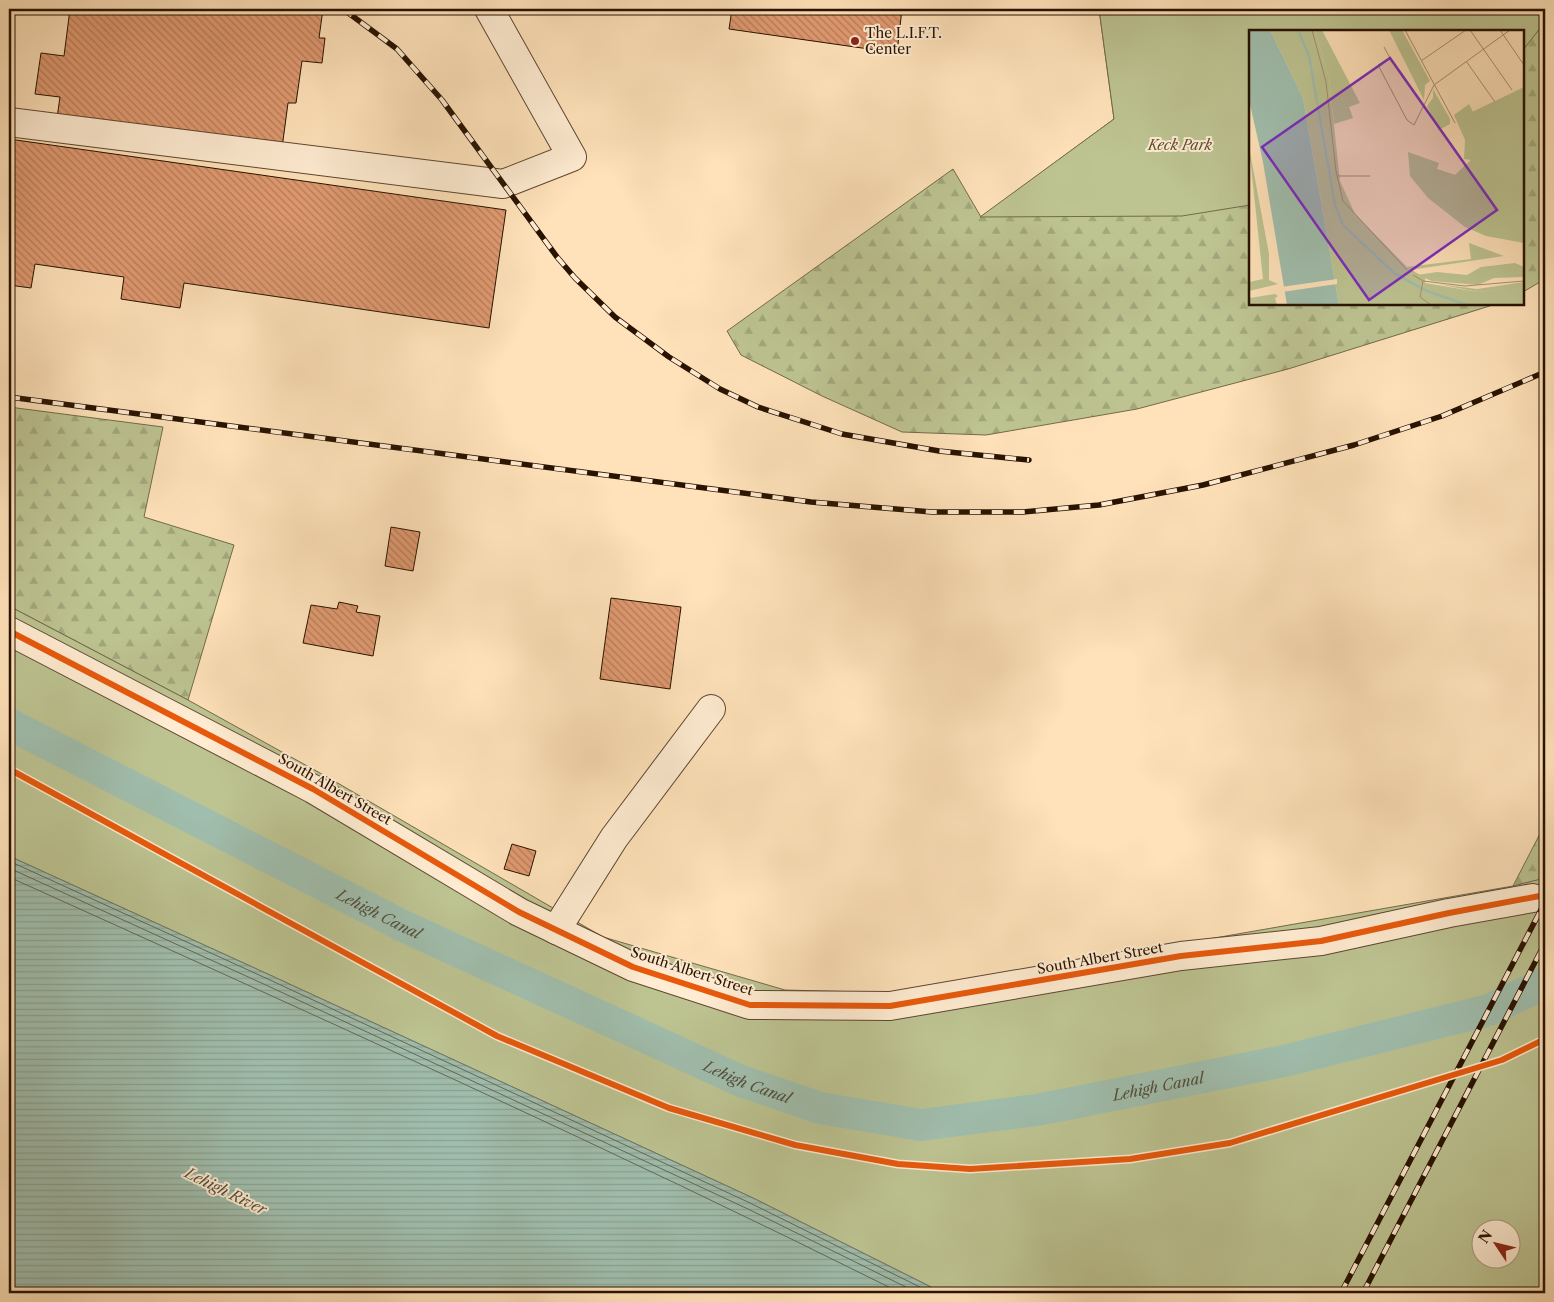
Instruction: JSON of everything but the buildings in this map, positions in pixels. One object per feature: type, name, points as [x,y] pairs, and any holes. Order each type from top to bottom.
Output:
[{"type":"lane","points":[[9,122],[503,184],[572,157],[489,9]]},
{"type":"lane","name":"South Albert Street","points":[[9,631],[313,789],[519,912],[633,967],[750,1005],[890,1006],[1181,956],[1321,941],[1449,913],[1533,898]]},
{"type":"lane","points":[[556,930],[614,838],[711,710]]},
{"type":"green space","points":[[1099,9],[1249,31],[1249,305],[1493,305],[1288,369],[1137,409],[986,435],[902,432],[822,396],[741,355],[727,331],[953,169],[981,217],[1114,119]]},
{"type":"green space","name":"Keck Park","points":[[1099,9],[1545,9],[1545,22],[1524,49],[1524,30],[1249,30],[1249,205],[1182,216],[980,217],[1114,119]]},
{"type":"green space","points":[[1545,10],[1545,279],[1524,291],[1524,30],[1508,30]]},
{"type":"green space","points":[[9,407],[163,427],[144,517],[234,545],[188,700],[9,606]]},
{"type":"green space","points":[[9,606],[188,700],[329,778],[603,937],[785,990],[899,993],[1513,886],[1545,878],[1545,1293],[943,1293],[753,1198],[9,856]]},
{"type":"green space","points":[[1545,824],[1543,879],[1513,886]]},
{"type":"water","name":"Lehigh River","points":[[9,856],[753,1198],[943,1293],[9,1293]]},
{"type":"waterway","name":"Lehigh Canal","points":[[9,724],[403,926],[741,1081],[820,1108],[921,1125],[1037,1110],[1284,1061],[1489,1010],[1545,983]]},
{"type":"railway","points":[[343,9],[397,49],[442,100],[557,257],[575,278],[615,317],[669,357],[720,389],[758,407],[842,434],[939,451],[1029,460]]},
{"type":"railway","points":[[9,397],[811,502],[932,512],[1023,512],[1099,505],[1203,485],[1354,445],[1442,416],[1545,372]]},
{"type":"railway","points":[[1341,1293],[1545,902]]},
{"type":"railway","points":[[1363,1293],[1545,943]]},
{"type":"cycle path","points":[[9,631],[313,789],[519,912],[633,967],[750,1005],[890,1006],[1181,956],[1321,941],[1449,913],[1545,895]]},
{"type":"cycle path","points":[[9,769],[497,1036],[669,1108],[795,1145],[898,1164],[970,1169],[1130,1159],[1230,1143],[1502,1060],[1545,1039]]},
{"type":"place","name":"The L.I.F.T. Center","points":[[855,41]]}]
